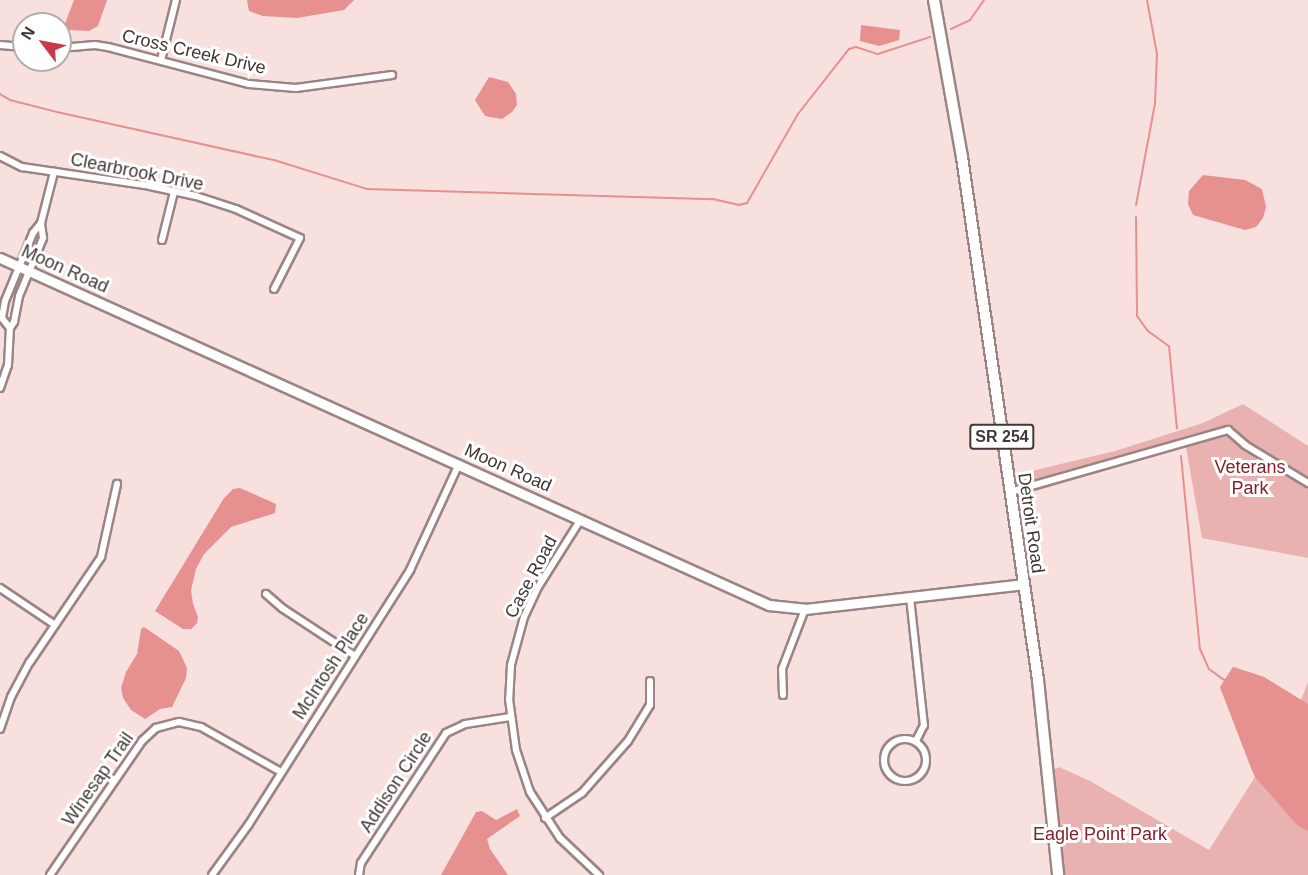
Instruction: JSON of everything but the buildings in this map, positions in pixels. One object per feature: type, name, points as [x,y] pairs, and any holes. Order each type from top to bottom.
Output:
[{"type":"main road","name":"Detroit Road","points":[[934,0],[963,166],[1047,750],[1058,875]]},
{"type":"street","points":[[161,60],[176,0]]},
{"type":"street","name":"Cross Creek Drive","points":[[72,47],[95,45],[249,84],[296,88],[392,75]]},
{"type":"street","name":"Clearbrook Drive","points":[[0,156],[19,166],[174,192],[236,209],[300,238],[274,289]]},
{"type":"street","points":[[0,388],[8,365],[10,328],[43,238],[41,222],[54,172]]},
{"type":"street","points":[[162,240],[174,192]]},
{"type":"street","points":[[10,328],[2,318],[5,301],[33,232],[41,222]]},
{"type":"street","name":"Moon Road","points":[[0,258],[459,463],[769,605],[805,609],[1023,584]]},
{"type":"street","points":[[1010,493],[1228,430],[1245,445],[1308,483]]},
{"type":"street","name":"McIntosh Place","points":[[212,875],[249,824],[410,570],[459,463]]},
{"type":"street","points":[[0,729],[19,683],[101,557],[117,484]]},
{"type":"street","name":"Case Road","points":[[580,519],[538,587],[520,627],[510,675],[510,717],[523,777],[544,818],[575,854],[599,875]]},
{"type":"street","points":[[0,588],[55,625]]},
{"type":"street","points":[[266,594],[279,606],[355,656]]},
{"type":"street","points":[[910,597],[924,725],[916,741]]},
{"type":"street","points":[[783,694],[782,669],[805,609]]},
{"type":"street","points":[[544,818],[582,793],[628,741],[650,705],[650,681]]},
{"type":"street","name":"Addison Circle","points":[[359,875],[361,863],[446,733],[465,724],[510,717]]},
{"type":"street","name":"Winesap Trail","points":[[50,875],[142,741],[156,728],[179,722],[201,727],[281,771]]},
{"type":"street","points":[[902,738],[916,741],[921,745],[927,758],[924,771],[913,780],[906,781],[893,777],[885,766],[885,751],[889,745],[902,738]]},
{"type":"green space","name":"Veterans Park","points":[[1243,404],[1308,446],[1308,558],[1202,538],[1186,447],[1025,494],[1017,508],[1011,476],[1115,451],[1203,423]]},
{"type":"green space","name":"Eagle Point Park","points":[[1233,667],[1264,677],[1301,700],[1308,682],[1308,875],[1061,875],[1053,770],[1059,767],[1090,781],[1209,850],[1255,777],[1220,687]]},
{"type":"shaded area","points":[[74,0],[107,0],[98,26],[89,31],[72,30],[72,12],[69,12]]},
{"type":"shaded area","points":[[247,0],[354,0],[344,10],[297,18],[263,16],[249,11]]},
{"type":"shaded area","points":[[861,25],[900,30],[899,40],[879,46],[860,41]]},
{"type":"shaded area","points":[[489,77],[508,82],[516,94],[517,105],[502,119],[485,116],[475,100]]},
{"type":"shaded area","points":[[1203,175],[1245,180],[1262,189],[1266,207],[1263,218],[1256,227],[1245,230],[1193,215],[1188,204],[1189,191]]},
{"type":"shaded area","points":[[240,488],[276,504],[275,513],[231,527],[204,554],[196,569],[191,590],[198,617],[197,623],[191,629],[183,629],[155,611],[224,498],[233,489]]},
{"type":"shaded area","points":[[144,627],[179,651],[187,668],[186,678],[172,707],[160,709],[145,719],[131,710],[123,698],[121,688],[126,672],[137,654],[141,629]]},
{"type":"shaded area","points":[[1233,667],[1264,677],[1308,704],[1308,831],[1298,826],[1255,777],[1220,687]]},
{"type":"shaded area","points":[[517,809],[520,816],[487,839],[490,849],[508,875],[441,875],[476,812],[482,811],[496,820]]},
{"type":"waterway","points":[[951,29],[970,20],[984,0]]},
{"type":"waterway","points":[[1136,205],[1155,103],[1157,54],[1147,0]]},
{"type":"waterway","points":[[0,94],[10,100],[57,112],[274,160],[367,189],[713,199],[739,205],[747,203],[798,114],[849,49],[856,47],[878,54],[930,37]]},
{"type":"waterway","points":[[1136,217],[1137,316],[1148,331],[1169,346],[1177,429]]},
{"type":"waterway","points":[[1181,456],[1200,649],[1209,669],[1224,680]]}]
